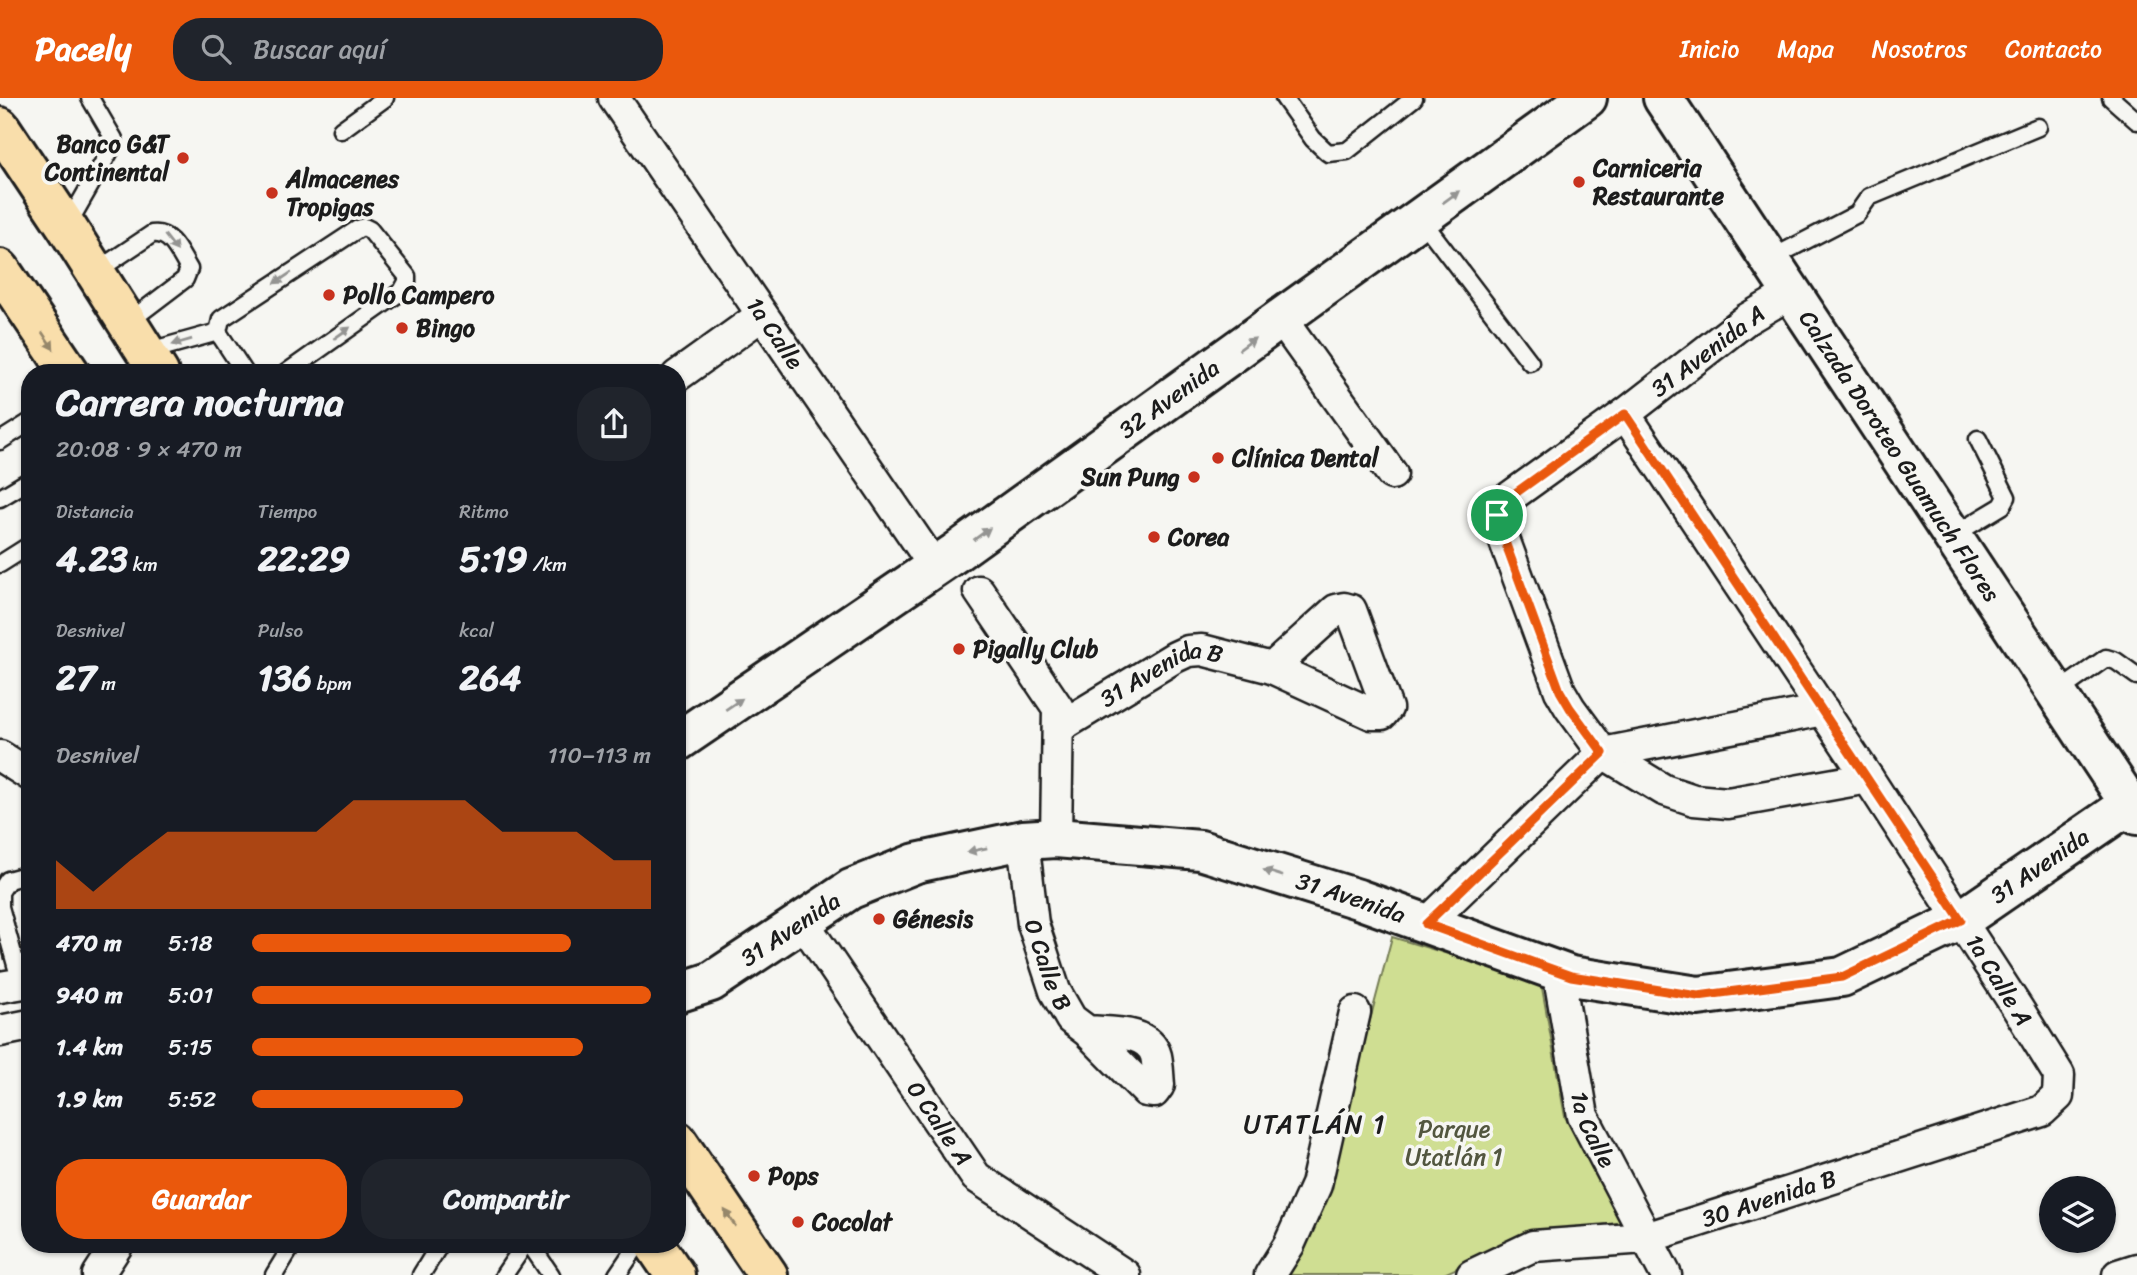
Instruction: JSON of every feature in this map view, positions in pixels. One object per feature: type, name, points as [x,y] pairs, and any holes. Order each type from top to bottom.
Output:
[{"type":"highway","points":[[0,127],[144,349]]},
{"type":"highway","points":[[6,290],[63,364]]},
{"type":"highway","points":[[686,1153],[768,1275]]},
{"type":"highway","points":[[660,1253],[675,1275]]},
{"type":"street","name":"1a Calle","points":[[614,98],[935,567]]},
{"type":"street","name":"32 Avenida","points":[[686,736],[935,567],[1587,98]]},
{"type":"street","name":"Calzada Doroteo Guamuch Flores","points":[[1663,98],[2133,809]]},
{"type":"street","name":"31 Avenida A","points":[[1603,753],[1560,691],[1497,515],[1503,502],[1625,414],[1747,319],[1791,293]]},
{"type":"street","points":[[686,370],[762,315]]},
{"type":"street","points":[[1281,319],[1392,474]]},
{"type":"street","name":"1a Calle A","points":[[1625,414],[1961,920],[2059,1075],[2058,1096]]},
{"type":"street","points":[[979,591],[1058,708],[1058,727],[1040,839]]},
{"type":"street","name":"31 Avenida B","points":[[1058,727],[1188,651],[1202,650],[1272,668]]},
{"type":"street","points":[[1426,924],[1603,753],[1823,710]]},
{"type":"street","points":[[1603,753],[1664,790],[1694,800],[1728,803],[1868,778]]},
{"type":"street","points":[[0,756],[21,769]]},
{"type":"street","name":"31 Avenida","points":[[689,984],[803,922],[851,889],[916,863],[1040,839],[1200,850],[1358,899],[1571,976],[1698,996],[1842,977],[1961,920],[2133,809]]},
{"type":"street","name":"0 Calle B","points":[[1040,839],[1033,924],[1050,977],[1071,1019],[1087,1031],[1136,1036],[1149,1042],[1156,1054],[1159,1085],[1154,1092]]},
{"type":"street","name":"0 Calle A","points":[[803,922],[976,1177],[1125,1275]]},
{"type":"street","name":"1a Calle","points":[[1558,971],[1583,1116],[1666,1275]]},
{"type":"street","points":[[1270,1275],[1289,1245],[1316,1185],[1355,1012]]},
{"type":"street","points":[[0,1031],[21,1027]]},
{"type":"street","name":"30 Avenida B","points":[[1472,1275],[1532,1246],[1646,1238],[2042,1111],[2058,1096]]},
{"type":"street","points":[[98,1275],[112,1253]]},
{"type":"street","points":[[2118,1275],[2137,1269]]},
{"type":"lane","points":[[66,226],[111,149],[114,139],[90,98]]},
{"type":"lane","points":[[341,130],[385,98]]},
{"type":"lane","points":[[1284,98],[1313,139],[1328,153],[1347,151],[1414,98]]},
{"type":"lane","points":[[2111,98],[2137,121]]},
{"type":"lane","points":[[1769,260],[1857,214],[1869,197],[2038,127]]},
{"type":"lane","points":[[1421,219],[1530,362]]},
{"type":"lane","points":[[239,364],[218,332],[221,319],[358,229],[364,227],[370,230],[407,276],[407,282],[402,290],[299,364]]},
{"type":"lane","points":[[95,272],[152,234],[160,233],[167,235],[189,269],[144,349]]},
{"type":"lane","points":[[144,349],[218,332]]},
{"type":"lane","points":[[0,441],[21,428]]},
{"type":"lane","points":[[1952,537],[2002,506],[2007,497],[1978,439]]},
{"type":"lane","points":[[0,498],[21,485]]},
{"type":"lane","points":[[0,564],[21,551]]},
{"type":"lane","points":[[2055,694],[2106,658],[2116,661],[2137,676]]},
{"type":"lane","points":[[17,984],[0,907],[0,892],[8,880],[21,876]]},
{"type":"lane","points":[[274,1275],[287,1253]]},
{"type":"lane","points":[[421,1275],[434,1253]]},
{"type":"lane","points":[[504,1275],[519,1253]]},
{"type":"lane","points":[[536,1253],[551,1275]]},
{"type":"lane","points":[[617,1275],[632,1253]]},
{"type":"green space","name":"Parque Utatlán 1","points":[[1392,937],[1541,982],[1565,1117],[1625,1222],[1531,1234],[1442,1275],[1254,1275],[1340,1133]]},
{"type":"place","name":"Banco G&T Continental","points":[[183,158]]},
{"type":"place","name":"Carniceria Restaurante","points":[[1579,182]]},
{"type":"place","name":"Almacenes Tropigas","points":[[272,193]]},
{"type":"place","name":"Pollo Campero","points":[[329,295]]},
{"type":"place","name":"Bingo","points":[[402,328]]},
{"type":"place","name":"Clínica Dental","points":[[1218,458]]},
{"type":"place","name":"Sun Pung","points":[[1194,477]]},
{"type":"place","name":"Corea","points":[[1154,537]]},
{"type":"place","name":"Pigally Club","points":[[959,649]]},
{"type":"place","name":"Génesis","points":[[879,919]]},
{"type":"place","name":"Pops","points":[[754,1176]]},
{"type":"place","name":"Cocolat","points":[[798,1222]]},
{"type":"district","name":"UTATLÁN 1","points":[[1315,1124]]},
{"type":"route","points":[[1625,414],[1961,920],[1842,977],[1698,996],[1571,976],[1426,924],[1603,753],[1560,691],[1497,515],[1503,502],[1625,414]]}]
